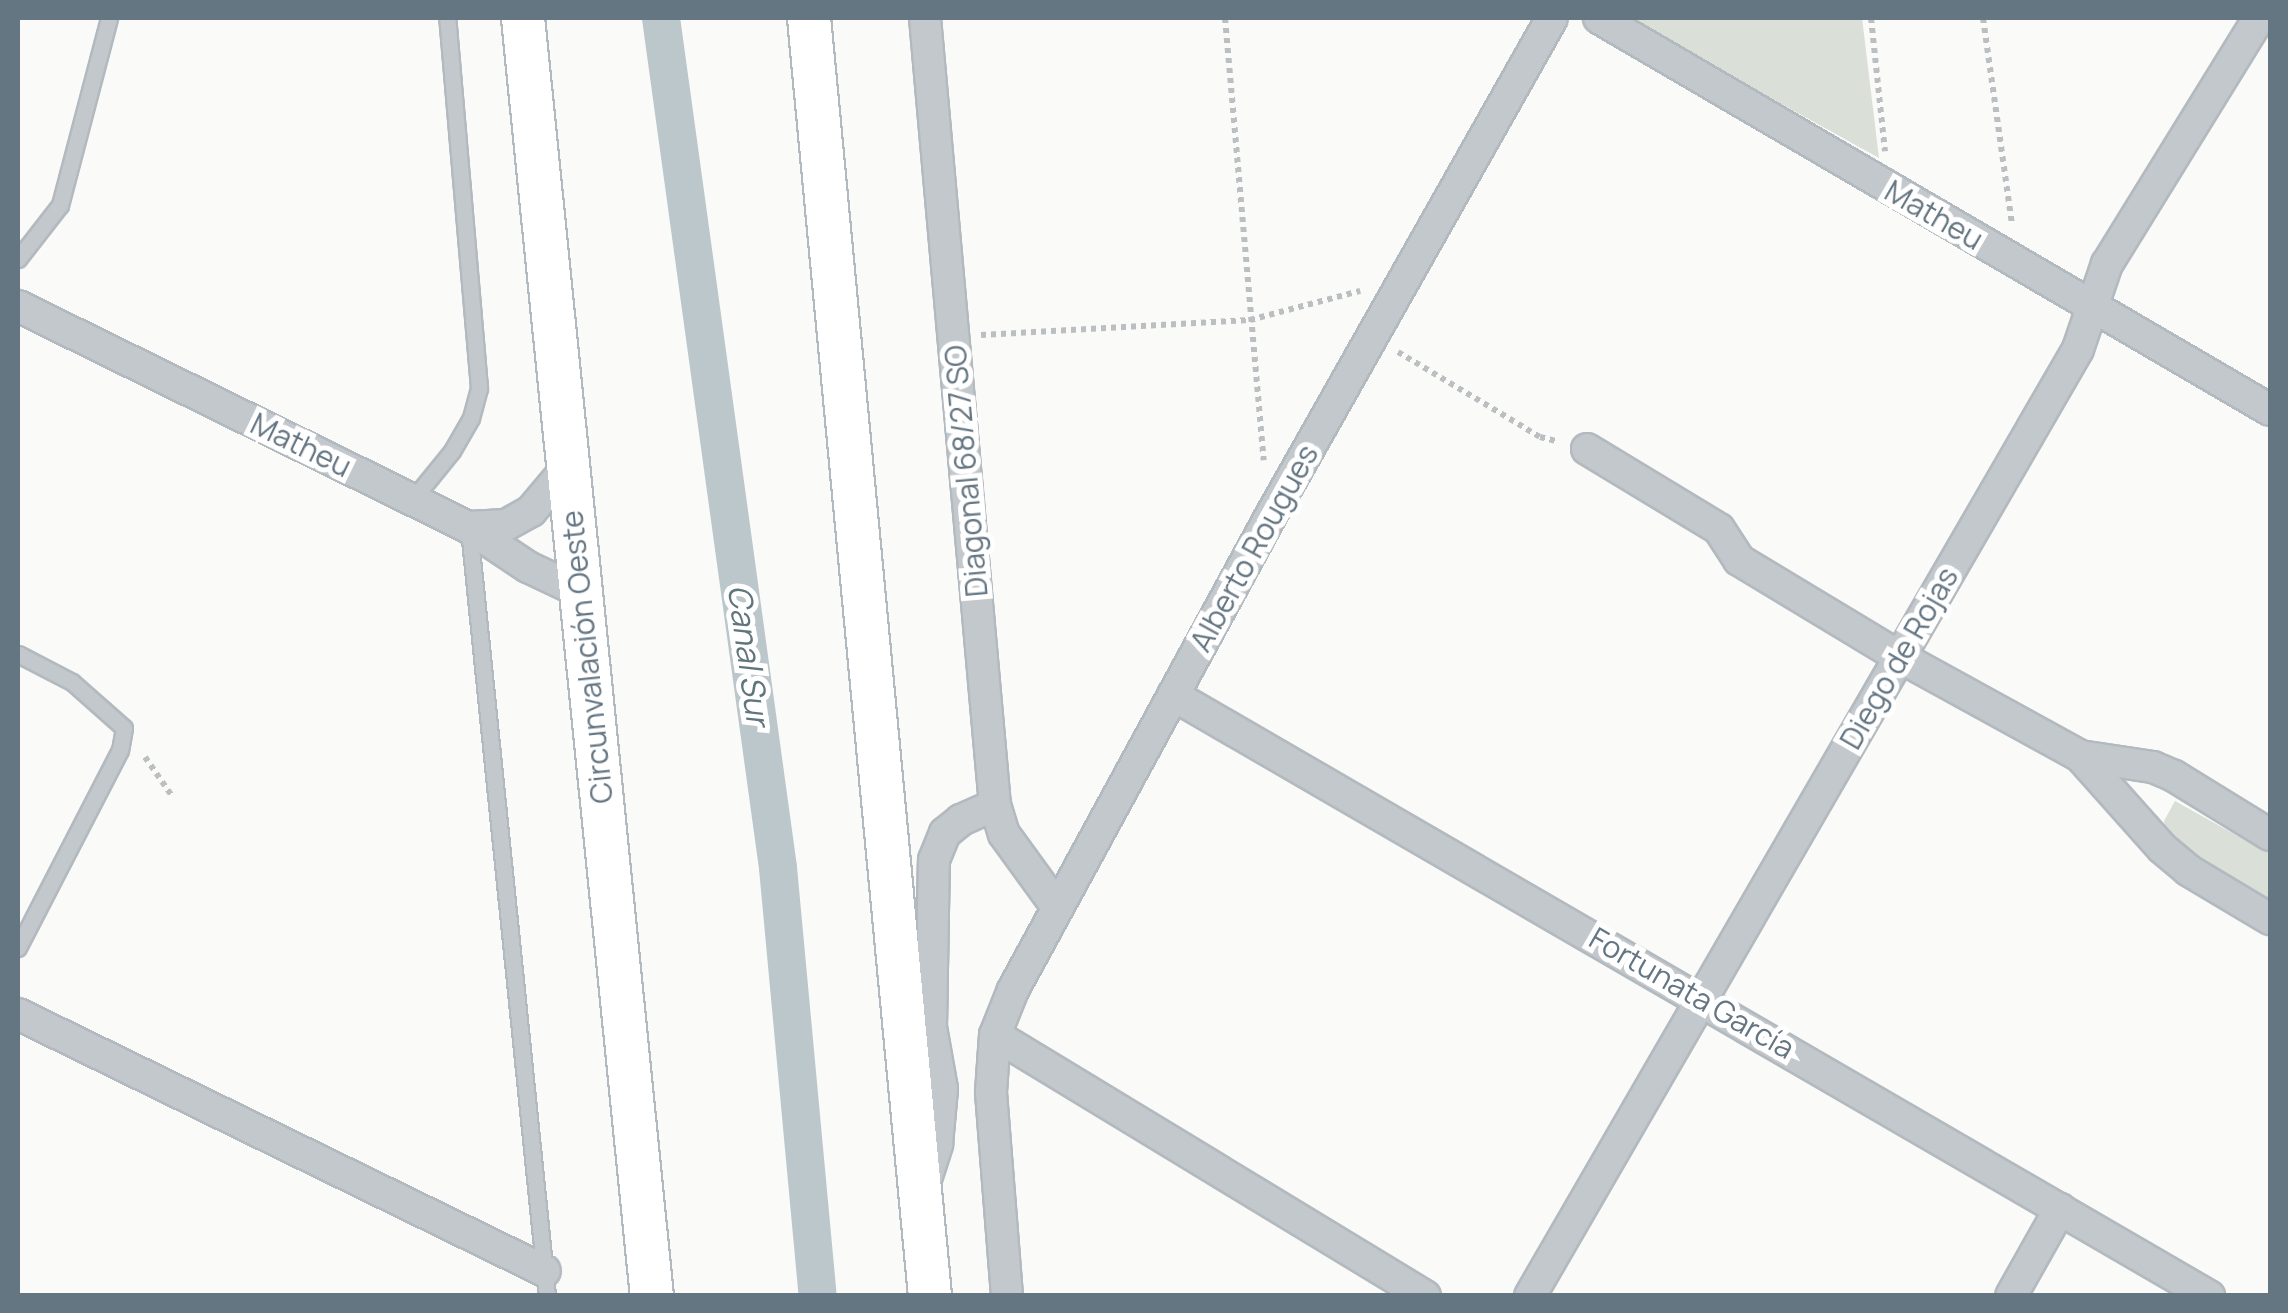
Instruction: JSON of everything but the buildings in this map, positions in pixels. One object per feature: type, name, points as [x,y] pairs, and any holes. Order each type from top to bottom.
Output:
[{"type":"main road","name":"Circunvalación Oeste","points":[[523,18],[652,1296]]},
{"type":"main road","points":[[809,18],[930,1296]]},
{"type":"street","name":"Diagonal 68/27 SO","points":[[925,18],[995,805],[1004,834],[1057,907]]},
{"type":"street","name":"Alberto Rougues","points":[[1006,1296],[991,1092],[995,1035],[1057,907],[1269,519],[1552,18]]},
{"type":"street","name":"Matheu","points":[[1599,18],[2270,410]]},
{"type":"street","name":"Diego de Rojas","points":[[1530,1296],[2078,349],[2107,264],[2259,18]]},
{"type":"street","name":"Matheu","points":[[18,306],[468,527],[528,568],[579,591]]},
{"type":"street","points":[[1586,448],[1719,529],[1739,560],[1900,656],[2080,756],[2162,848],[2188,870],[2270,919]]},
{"type":"street","points":[[468,527],[506,526],[532,511],[568,466]]},
{"type":"street","name":"Fortunata García","points":[[1173,695],[1701,997],[2209,1296]]},
{"type":"street","points":[[2080,756],[2153,767],[2270,835]]},
{"type":"street","points":[[920,1198],[937,1144],[942,1089],[931,1027],[934,860],[945,833],[961,820],[995,805]]},
{"type":"street","points":[[18,1014],[546,1283]]},
{"type":"street","points":[[995,1035],[1425,1296]]},
{"type":"street","points":[[2011,1296],[2060,1209]]},
{"type":"lane","points":[[18,258],[60,206],[109,18]]},
{"type":"lane","points":[[413,500],[452,451],[472,418],[479,388],[447,18]]},
{"type":"lane","points":[[468,527],[546,1283]]},
{"type":"lane","points":[[18,654],[72,682],[124,728],[120,750],[18,948]]},
{"type":"path","points":[[1225,18],[1269,519]]},
{"type":"path","points":[[1871,18],[1889,189]]},
{"type":"path","points":[[1983,18],[2018,265]]},
{"type":"path","points":[[955,337],[1250,320],[1405,280]]},
{"type":"path","points":[[1372,336],[1540,437],[1586,448]]},
{"type":"path","points":[[124,728],[172,796]]},
{"type":"shaded area","points":[[1627,18],[1862,18],[1879,158]]},
{"type":"shaded area","points":[[2175,801],[2270,854],[2270,901],[2166,837],[2164,821]]},
{"type":"waterway","name":"Canal Sur","points":[[661,18],[778,868],[818,1296]]}]
